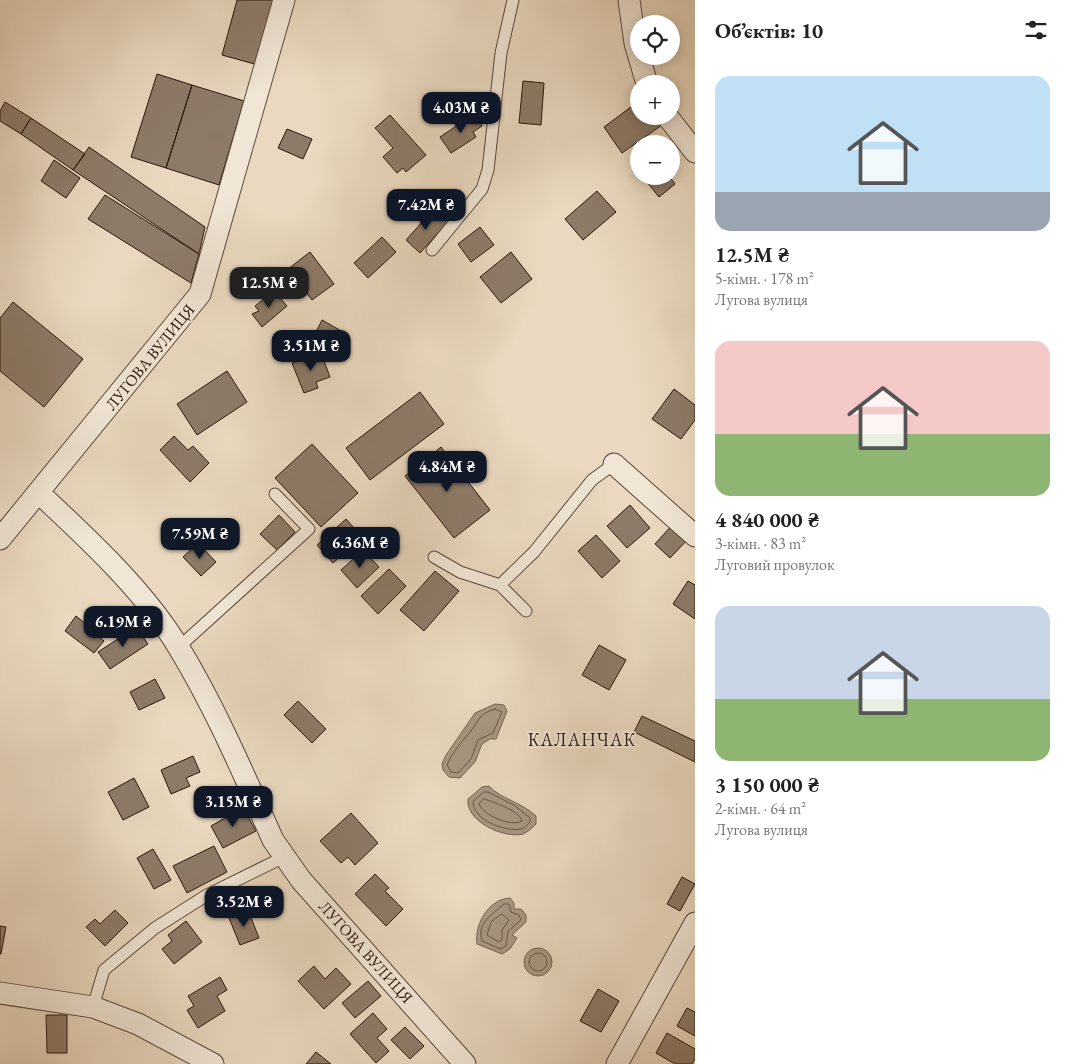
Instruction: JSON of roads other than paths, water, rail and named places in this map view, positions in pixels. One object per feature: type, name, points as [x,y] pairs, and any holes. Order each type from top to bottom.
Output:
[{"type":"street","name":"ЛУГОВА ВУЛИЦЯ","points":[[0,539],[185,316],[200,294],[284,0]]},
{"type":"street","points":[[629,0],[635,43],[644,75]]},
{"type":"street","points":[[673,125],[695,152]]},
{"type":"street","points":[[614,464],[695,536]]},
{"type":"street","name":"ЛУГОВА ВУЛИЦЯ","points":[[39,493],[103,554],[143,600],[179,646],[204,693],[273,840],[301,880],[465,1064]]},
{"type":"street","points":[[617,1064],[695,922]]},
{"type":"street","points":[[0,993],[93,1007],[138,1024],[213,1064]]},
{"type":"lane","points":[[432,250],[482,189],[485,182],[488,170],[501,53],[513,0]]},
{"type":"lane","points":[[500,585],[534,552],[592,480],[614,464]]},
{"type":"lane","points":[[179,646],[309,529],[275,494]]},
{"type":"lane","points":[[434,557],[460,572],[500,585],[526,611]]},
{"type":"lane","points":[[93,1007],[104,970],[155,928],[208,895],[284,857]]},
{"type":"water","points":[[495,704],[504,705],[507,711],[496,739],[490,739],[482,744],[475,762],[460,778],[449,777],[443,770],[442,764],[446,755],[475,713]]},
{"type":"water","points":[[489,786],[499,794],[530,811],[536,816],[536,824],[525,833],[515,835],[496,831],[479,821],[469,807],[468,799],[482,787]]},
{"type":"water","points":[[510,898],[514,903],[514,909],[521,909],[526,915],[526,922],[512,935],[517,938],[510,949],[502,954],[477,944],[478,929],[484,914],[502,899]]},
{"type":"water","points":[[538,948],[548,952],[552,962],[548,972],[538,976],[528,972],[524,962],[528,952]]},
{"type":"district","name":"КАЛАНЧАК","points":[[582,739]]}]
